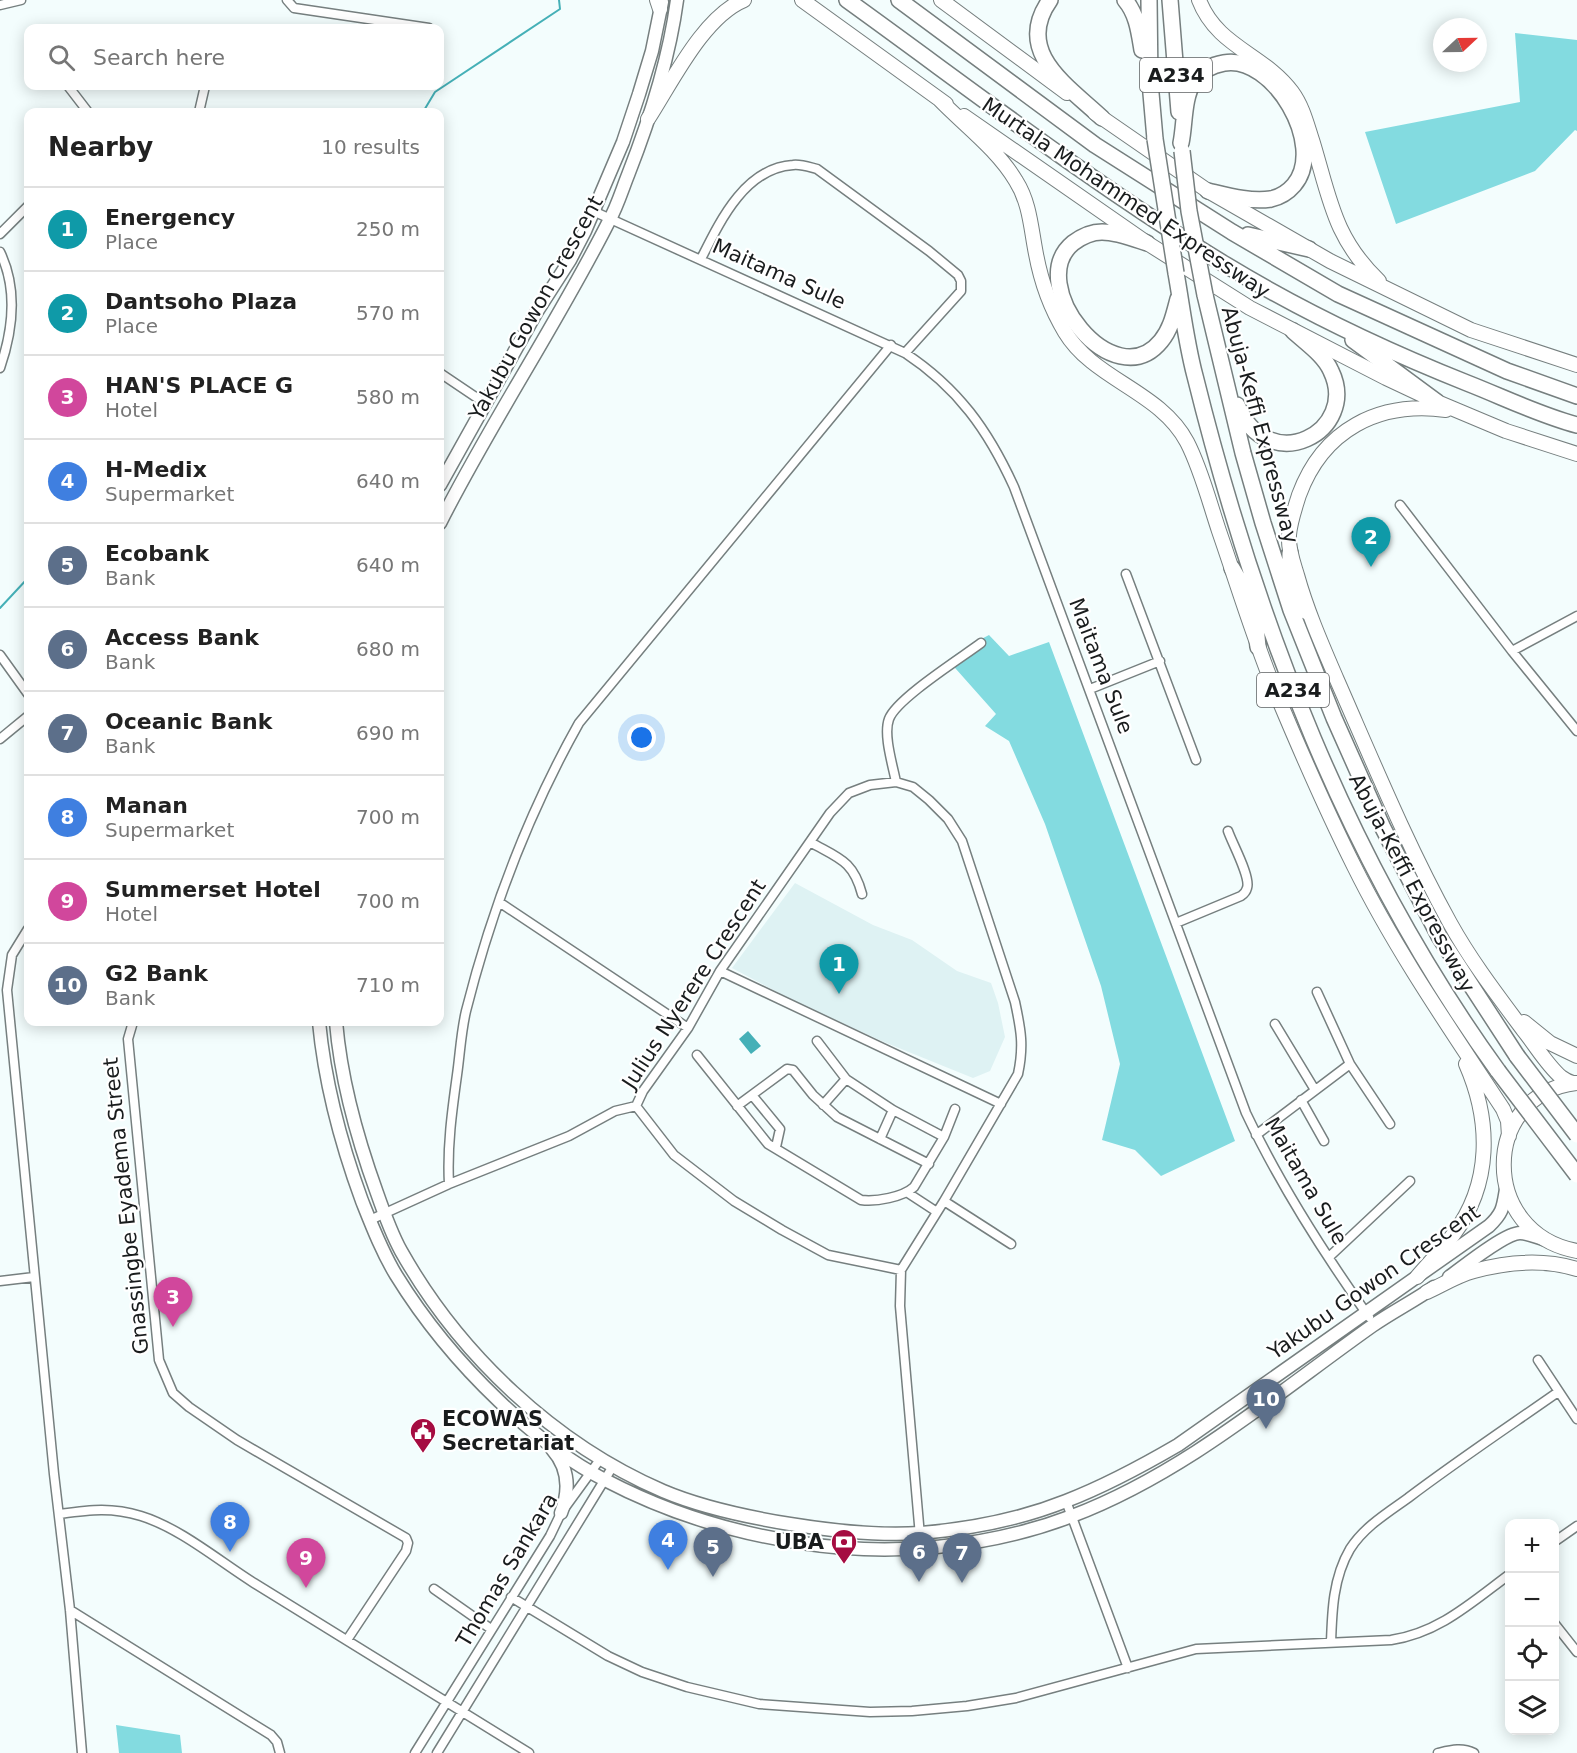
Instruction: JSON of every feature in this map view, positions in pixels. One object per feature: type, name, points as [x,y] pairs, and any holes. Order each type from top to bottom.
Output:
[{"type":"highway","points":[[648,119],[707,27],[725,10],[744,0]]},
{"type":"highway","name":"Murtala Mohammed Expressway","points":[[801,0],[1147,243],[1250,308],[1437,402],[1506,431],[1577,454]]},
{"type":"highway","name":"Murtala Mohammed Expressway","points":[[847,0],[1134,207],[1228,266],[1333,323],[1407,358],[1577,425]]},
{"type":"highway","name":"Murtala Mohammed Expressway","points":[[899,0],[1095,145],[1232,232],[1338,294],[1507,371],[1577,396]]},
{"type":"highway","points":[[941,0],[1102,118],[1208,192],[1309,249],[1471,330],[1577,365]]},
{"type":"highway","points":[[1050,0],[1041,12],[1036,30],[1046,62],[1058,78],[1102,118]]},
{"type":"highway","points":[[1125,0],[1137,21],[1150,82]]},
{"type":"highway","name":"A234","points":[[1149,0],[1150,82]]},
{"type":"highway","name":"A234","points":[[1170,0],[1181,147]]},
{"type":"highway","points":[[1199,0],[1212,26],[1277,75],[1293,92],[1303,113],[1336,221],[1345,241],[1366,269],[1387,288]]},
{"type":"highway","points":[[1181,147],[1189,90],[1204,71],[1217,64],[1232,61],[1246,64],[1258,71],[1278,89],[1291,107],[1301,133],[1306,161],[1303,171],[1293,186],[1284,194],[1273,198],[1252,200],[1208,192]]},
{"type":"highway","name":"Abuja-Keffi Expressway","points":[[1150,82],[1162,193],[1194,374],[1271,634],[1301,711],[1361,842],[1422,954],[1474,1038],[1577,1175]]},
{"type":"highway","name":"Abuja-Keffi Expressway","points":[[939,99],[999,158],[1017,181],[1029,212],[1036,257],[1046,293],[1065,333],[1084,355],[1103,370],[1164,411],[1186,440],[1203,481],[1258,647],[1308,767],[1355,868],[1405,956],[1503,1109],[1508,1121],[1509,1136]]},
{"type":"highway","name":"Abuja-Keffi Expressway","points":[[1181,147],[1189,211],[1205,295],[1243,453],[1276,564],[1334,718],[1403,869],[1439,936],[1517,1056],[1577,1135]]},
{"type":"highway","points":[[1147,243],[1115,233],[1101,232],[1089,234],[1068,248],[1061,260],[1057,277],[1060,293],[1070,313],[1095,344],[1109,353],[1125,358],[1150,351],[1161,342],[1172,322],[1180,293]]},
{"type":"highway","points":[[1232,232],[1309,249]]},
{"type":"highway","points":[[1333,323],[1437,402]]},
{"type":"highway","points":[[1222,369],[1241,415],[1250,429],[1263,438],[1278,443],[1293,444],[1309,438],[1327,423],[1334,410],[1337,393],[1332,371],[1324,359],[1293,331]]},
{"type":"highway","name":"Abuja-Keffi Expressway","points":[[1463,412],[1432,408],[1404,409],[1382,414],[1336,437],[1318,456],[1306,475],[1295,506],[1289,535],[1290,553],[1307,612],[1369,754],[1419,862],[1451,924],[1484,978],[1550,1065],[1565,1080],[1575,1083]]},
{"type":"highway","points":[[1290,553],[1292,610]]},
{"type":"highway","points":[[1276,564],[1307,612]]},
{"type":"highway","points":[[1232,568],[1271,634]]},
{"type":"highway","points":[[1252,572],[1258,647]]},
{"type":"highway","points":[[1484,978],[1533,1030],[1550,1043],[1577,1056]]},
{"type":"highway","points":[[1417,1277],[1454,1233],[1469,1206],[1479,1183],[1485,1154],[1479,1103],[1472,1077],[1454,1035]]},
{"type":"highway","points":[[1575,1083],[1546,1093],[1534,1101],[1519,1117],[1509,1136],[1503,1162],[1506,1189],[1516,1212],[1524,1223],[1543,1239],[1577,1251]]},
{"type":"highway","points":[[1427,1292],[1473,1271],[1515,1263],[1555,1264],[1577,1269]]},
{"type":"main road","name":"Yakubu Gowon Crescent","points":[[444,516],[610,219],[648,119],[669,47],[677,0]]},
{"type":"main road","name":"Yakubu Gowon Crescent","points":[[444,478],[536,313],[570,260],[593,211],[623,142],[639,94],[652,51],[660,3]]},
{"type":"main road","name":"Yakubu Gowon Crescent","points":[[320,1026],[332,1109],[344,1150],[370,1220],[394,1272],[420,1312],[453,1354],[514,1416],[548,1443],[591,1472],[682,1515],[736,1531],[823,1546],[870,1550],[921,1548],[989,1538],[1071,1516],[1158,1475],[1272,1399],[1374,1324],[1427,1292],[1508,1237],[1521,1232],[1543,1239]]},
{"type":"main road","name":"Yakubu Gowon Crescent","points":[[337,1026],[343,1074],[352,1115],[364,1157],[385,1214],[400,1249],[417,1278],[473,1352],[537,1412],[613,1466],[663,1491],[688,1501],[753,1517],[851,1532],[920,1533],[1004,1519],[1066,1502],[1138,1468],[1178,1445],[1489,1226],[1503,1208],[1506,1189]]},
{"type":"main road","points":[[548,1443],[565,1470],[568,1486],[561,1513]]},
{"type":"street","points":[[0,5],[21,0]]},
{"type":"street","points":[[287,0],[294,8],[402,24]]},
{"type":"street","points":[[71,90],[85,108]]},
{"type":"street","points":[[200,108],[204,90]]},
{"type":"street","points":[[701,259],[736,198],[751,183],[763,175],[787,166],[817,169],[929,251],[958,275],[961,281],[961,291],[905,352]]},
{"type":"street","points":[[0,234],[24,210]]},
{"type":"street","name":"Maitama Sule","points":[[593,211],[905,352],[930,369],[951,389],[988,435],[1014,487],[1246,1113],[1291,1199],[1374,1324]]},
{"type":"street","points":[[0,252],[10,279],[13,298],[11,325],[0,368]]},
{"type":"street","points":[[449,1184],[448,1146],[466,1011],[518,849],[579,723],[891,345]]},
{"type":"street","points":[[444,376],[486,404]]},
{"type":"street","points":[[1400,505],[1577,732]]},
{"type":"street","points":[[1126,574],[1196,760]]},
{"type":"street","points":[[1512,651],[1577,616]]},
{"type":"street","points":[[921,1548],[900,1306],[901,1270],[938,1212],[1018,1074],[1023,1052],[1015,1002],[962,841],[948,819],[929,800],[913,787],[896,782],[887,738],[889,719],[903,701],[981,643]]},
{"type":"street","points":[[0,656],[24,689]]},
{"type":"street","points":[[1090,688],[1160,661]]},
{"type":"street","points":[[0,739],[24,719]]},
{"type":"street","name":"Julius Nyerere Crescent","points":[[370,1220],[449,1184],[569,1137],[615,1111],[636,1106],[643,1091],[688,1028],[720,971],[830,813],[849,793],[870,784],[896,782]]},
{"type":"street","points":[[1176,923],[1246,892],[1248,887],[1246,876],[1228,831]]},
{"type":"street","points":[[810,842],[853,869],[862,894]]},
{"type":"street","points":[[499,903],[688,1028]]},
{"type":"street","points":[[24,935],[12,955],[7,990],[54,1474],[70,1610],[82,1753]]},
{"type":"street","points":[[720,971],[1001,1104]]},
{"type":"street","points":[[1317,992],[1350,1064],[1390,1124]]},
{"type":"street","points":[[1275,1024],[1315,1090]]},
{"type":"street","name":"Gnassingbe Eyadema Street","points":[[132,1026],[128,1039],[159,1360],[173,1393],[189,1407],[237,1440],[401,1534],[408,1543],[406,1551],[347,1640]]},
{"type":"street","points":[[817,1041],[846,1079],[892,1110],[944,1137]]},
{"type":"street","points":[[697,1055],[768,1144],[861,1200],[867,1201],[908,1193],[930,1164],[955,1108]]},
{"type":"street","points":[[1256,1135],[1350,1064]]},
{"type":"street","points":[[737,1106],[788,1069],[793,1070],[823,1105],[837,1117],[930,1164]]},
{"type":"street","points":[[823,1105],[846,1079]]},
{"type":"street","points":[[752,1095],[780,1130],[776,1147]]},
{"type":"street","points":[[1302,1100],[1324,1141]]},
{"type":"street","points":[[636,1106],[674,1155],[734,1201],[828,1255],[901,1270]]},
{"type":"street","points":[[880,1139],[892,1110]]},
{"type":"street","points":[[1329,1257],[1410,1180]]},
{"type":"street","points":[[908,1193],[938,1212]]},
{"type":"street","points":[[944,1201],[1011,1244]]},
{"type":"street","points":[[0,1281],[34,1277]]},
{"type":"street","points":[[1538,1360],[1577,1419]]},
{"type":"street","points":[[1330,1643],[1333,1600],[1338,1578],[1350,1549],[1362,1533],[1429,1482],[1558,1392]]},
{"type":"street","name":"Thomas Sankara","points":[[416,1753],[550,1536],[561,1513],[601,1458]]},
{"type":"street","points":[[437,1753],[525,1606],[613,1466]]},
{"type":"street","points":[[1066,1502],[1128,1668]]},
{"type":"street","points":[[60,1514],[102,1508],[144,1516],[176,1533],[529,1753]]},
{"type":"street","points":[[1559,1539],[1577,1526]]},
{"type":"street","points":[[511,1597],[608,1656],[642,1672],[687,1687],[759,1704],[870,1712],[956,1707],[1016,1698],[1196,1649],[1391,1640],[1418,1635],[1450,1618],[1505,1577]]},
{"type":"street","points":[[434,1589],[492,1629]]},
{"type":"street","points":[[70,1610],[271,1735],[278,1742],[280,1753]]},
{"type":"street","points":[[1557,1627],[1577,1653]]},
{"type":"street","points":[[1438,1753],[1453,1749],[1467,1749],[1474,1753]]},
{"type":"shaded area","points":[[1515,33],[1577,40],[1577,131],[1575,130],[1535,171],[1396,224],[1365,132],[1520,102]]},
{"type":"shaded area","points":[[989,635],[1009,656],[1049,642],[1235,1141],[1161,1176],[1135,1150],[1102,1140],[1120,1064],[1101,986],[1045,824],[1009,741],[985,726],[996,714],[948,660]]},
{"type":"shaded area","points":[[795,883],[873,925],[912,940],[957,971],[991,983],[1005,1037],[990,1071],[973,1078],[884,1042],[800,1004],[732,968]]},
{"type":"shaded area","points":[[748,1031],[761,1046],[751,1054],[739,1039]]},
{"type":"shaded area","points":[[116,1725],[180,1735],[182,1753],[119,1753]]},
{"type":"waterway","points":[[444,86],[560,9],[559,0]]},
{"type":"waterway","points":[[425,108],[438,90]]},
{"type":"waterway","points":[[0,608],[24,582]]},
{"type":"place","name":"Dantsoho Plaza","points":[[1371,567]]},
{"type":"place","name":"Energency","points":[[839,994]]},
{"type":"place","name":"HAN'S PLACE G","points":[[173,1327]]},
{"type":"place","name":"G2 Bank","points":[[1266,1429]]},
{"type":"place","name":"ECOWAS Secretariat","points":[[423,1454]]},
{"type":"place","name":"Manan","points":[[230,1552]]},
{"type":"place","name":"UBA","points":[[844,1565]]},
{"type":"place","name":"H-Medix","points":[[668,1570]]},
{"type":"place","name":"Ecobank","points":[[713,1577]]},
{"type":"place","name":"Access Bank","points":[[919,1582]]},
{"type":"place","name":"Oceanic Bank","points":[[962,1583]]},
{"type":"place","name":"Summerset Hotel","points":[[306,1588]]}]
